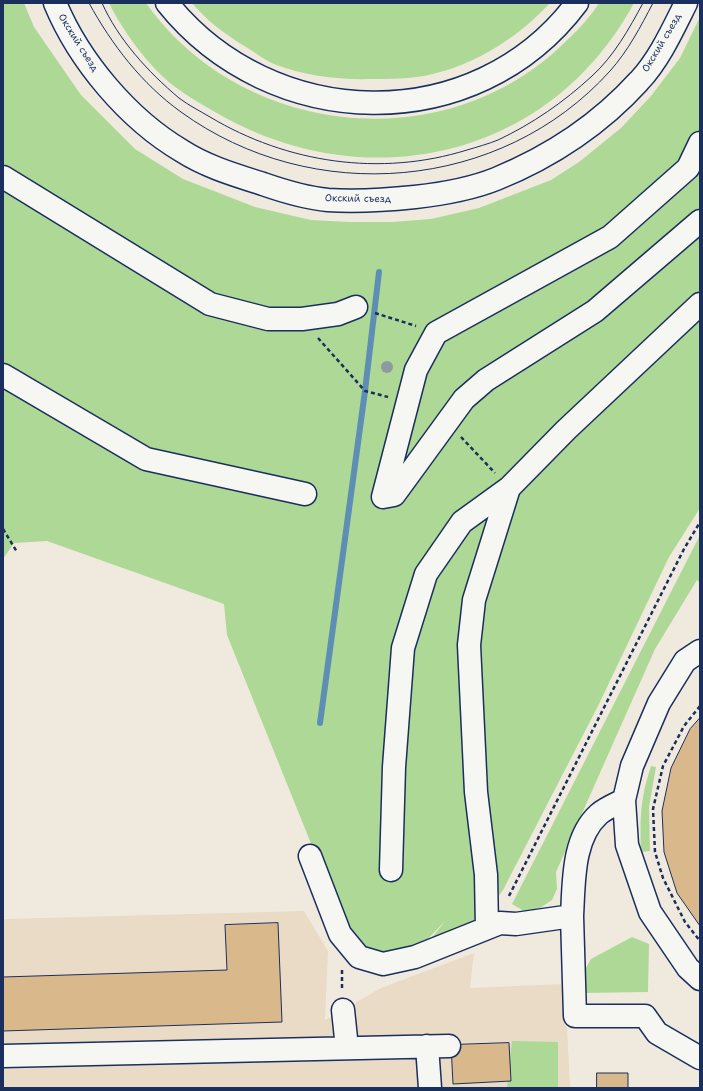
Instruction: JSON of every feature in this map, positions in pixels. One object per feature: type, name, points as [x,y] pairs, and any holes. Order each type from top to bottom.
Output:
[{"type":"main road","name":"Окский съезд","points":[[55,3],[62,21],[102,81],[150,130],[183,152],[220,171],[278,189],[326,200],[382,201],[439,194],[494,180],[543,157],[597,121],[640,80],[664,45],[686,3]]},
{"type":"main road","points":[[167,3],[196,35],[235,64],[285,88],[335,100],[371,103],[426,98],[483,79],[514,62],[537,45],[557,27],[577,3]]},
{"type":"main road","points":[[700,143],[688,168],[610,237],[436,333],[416,370],[384,497],[394,495],[464,399],[486,380],[595,311],[700,221]]},
{"type":"main road","points":[[3,177],[210,304],[268,319],[302,319],[338,314],[356,307]]},
{"type":"main road","points":[[391,870],[395,759],[403,648],[426,574],[462,522],[509,488],[566,430],[700,304]]},
{"type":"main road","points":[[3,375],[146,459],[305,494]]},
{"type":"main road","points":[[494,925],[486,875],[476,792],[469,646],[474,600],[509,488]]},
{"type":"main road","points":[[700,651],[685,661],[659,703],[632,766],[624,800],[627,845],[650,912],[688,968],[700,979]]},
{"type":"main road","points":[[624,800],[600,813],[586,830],[576,861],[572,916],[575,1016],[645,1016],[657,1033],[700,1058]]},
{"type":"main road","points":[[310,856],[340,934],[359,957],[383,964],[415,957],[494,925],[516,924],[572,916]]},
{"type":"main road","points":[[343,1010],[347,1048]]},
{"type":"main road","points":[[427,1046],[430,1088]]},
{"type":"main road","points":[[3,1056],[449,1046]]},
{"type":"path","points":[[356,307],[436,333]]},
{"type":"path","points":[[494,925],[684,549],[700,522]]},
{"type":"path","points":[[3,529],[17,552]]},
{"type":"path","points":[[700,706],[684,726],[663,766],[653,809],[656,852],[663,878],[685,922],[700,941]]},
{"type":"shaded area","points":[[304,911],[328,951],[325,1020],[381,988],[474,953],[470,988],[565,984],[570,1088],[3,1088],[3,919]]},
{"type":"green space","points":[[3,3],[24,3],[34,27],[81,95],[135,149],[183,179],[255,207],[311,220],[349,222],[392,222],[431,219],[479,208],[551,180],[579,162],[621,128],[651,96],[680,58],[700,17],[700,508],[669,557],[599,704],[503,890],[479,923],[425,946],[446,920],[420,947],[384,957],[363,947],[341,918],[227,635],[224,604],[47,541],[14,543],[3,559]]},
{"type":"green space","points":[[109,3],[146,3],[186,48],[234,82],[288,105],[344,117],[402,117],[459,106],[513,82],[561,46],[582,26],[599,3],[634,3],[598,56],[554,98],[504,129],[449,149],[391,157],[332,154],[273,139],[215,112],[179,90],[146,59],[121,25]]},
{"type":"green space","points":[[192,3],[550,3],[537,17],[506,41],[490,51],[454,68],[417,77],[360,79],[335,78],[298,72],[270,62],[224,33],[210,22]]},
{"type":"green space","points":[[700,535],[700,583],[697,580],[655,649],[556,872],[557,889],[552,900],[540,908],[524,911],[512,904]]},
{"type":"green space","points":[[651,766],[656,767],[649,807],[650,851],[641,852],[643,799]]},
{"type":"green space","points":[[632,937],[649,944],[648,992],[582,993],[583,973],[591,959]]},
{"type":"green space","points":[[512,1041],[558,1042],[558,1088],[507,1088]]},
{"type":"building","points":[[700,718],[700,926],[677,893],[664,852],[662,811],[671,768],[690,729]]},
{"type":"building","points":[[278,923],[282,1022],[3,1031],[3,977],[227,970],[225,925]]},
{"type":"building","points":[[509,1043],[511,1081],[453,1084],[451,1045]]},
{"type":"building","points":[[597,1073],[628,1073],[628,1088],[597,1088]]},
{"type":"waterway","points":[[320,723],[365,391],[379,272]]},
{"type":"tram line","points":[[89,3],[98,19],[129,63],[153,89],[181,112],[233,142],[288,163],[346,173],[404,172],[461,162],[515,142],[566,111],[610,71],[628,47],[653,3]]},
{"type":"tram line","points":[[102,3],[116,29],[145,66],[167,88],[190,106],[240,133],[270,145],[302,155],[335,161],[368,164],[401,163],[434,158],[467,150],[498,140],[535,120],[581,86],[600,68],[620,42],[643,3]]}]
